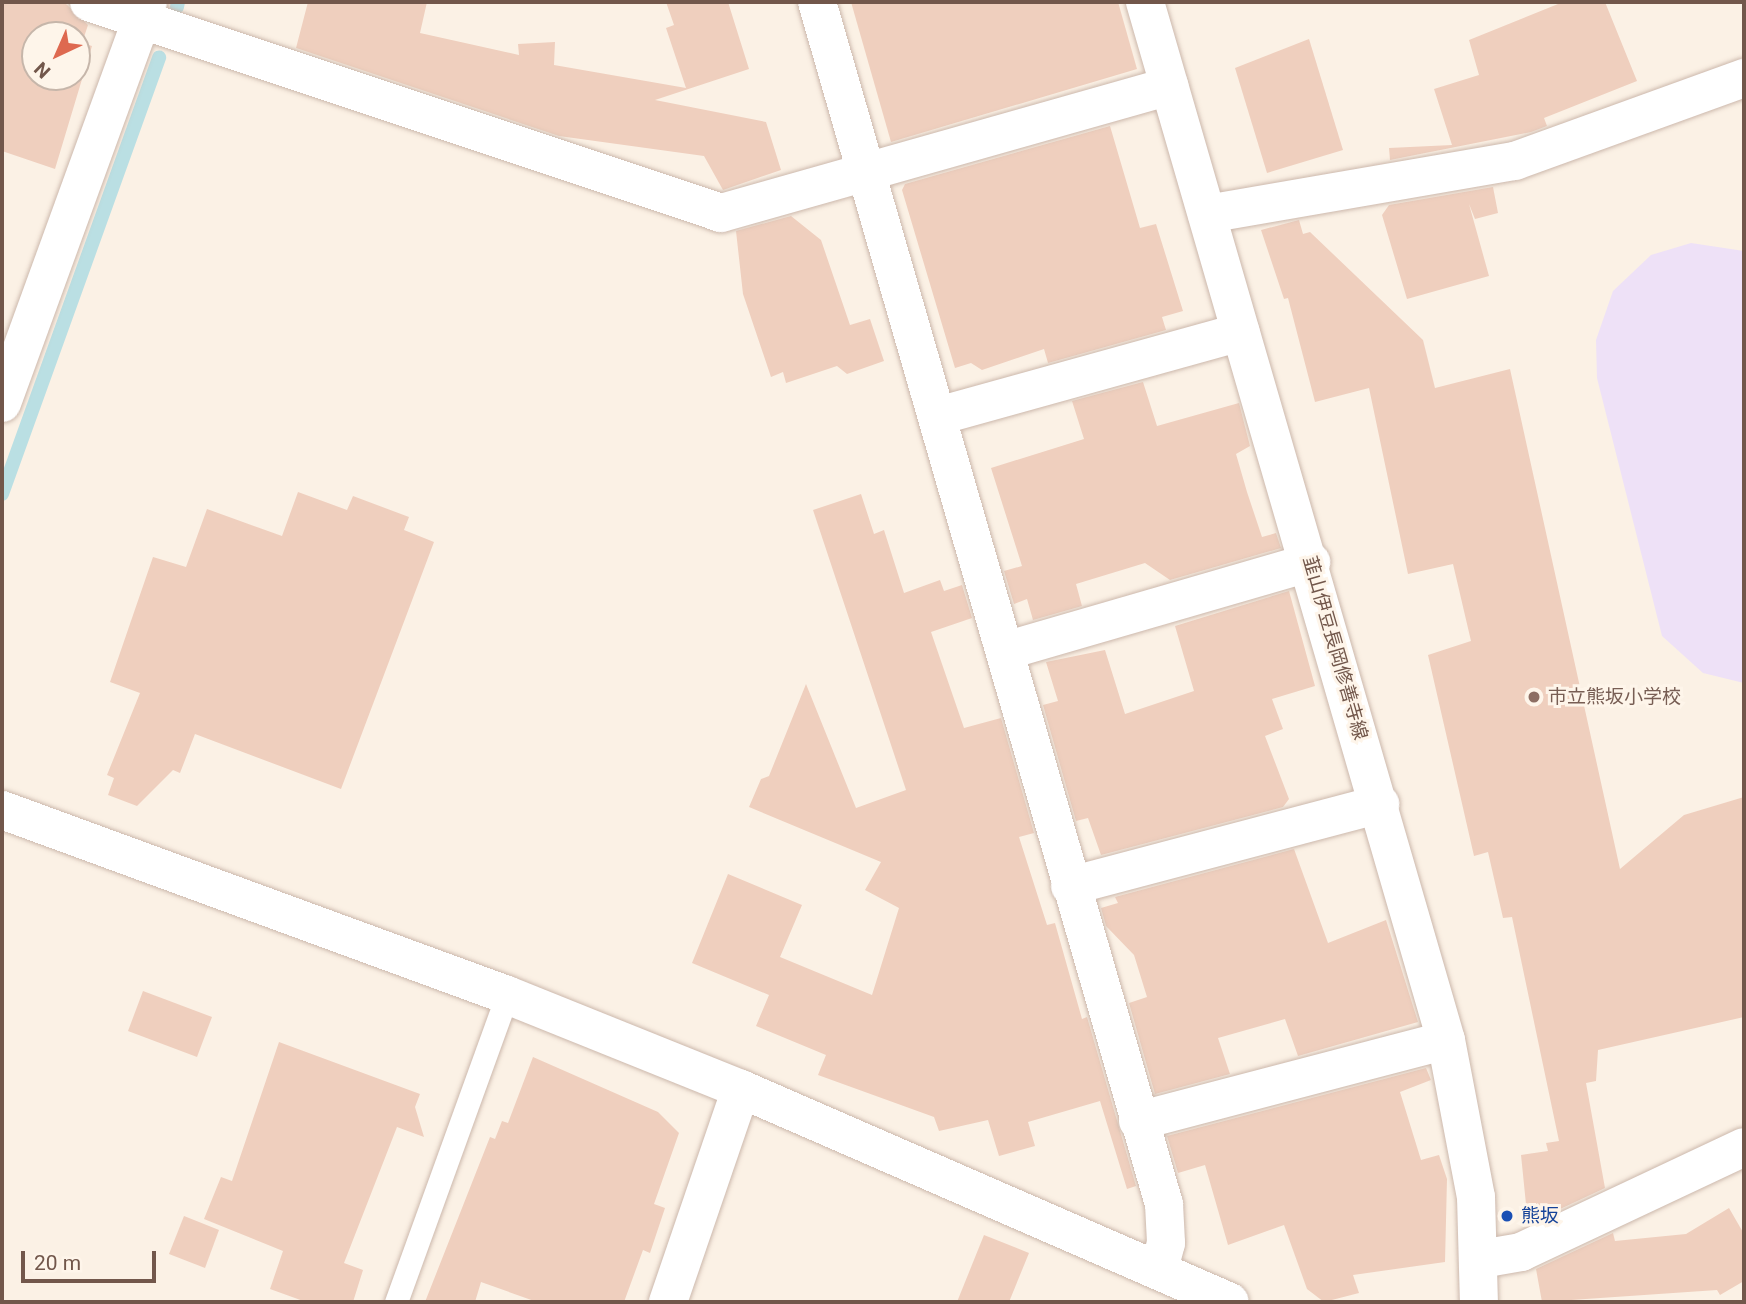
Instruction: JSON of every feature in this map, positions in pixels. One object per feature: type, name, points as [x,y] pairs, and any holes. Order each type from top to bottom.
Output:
[{"type":"street","points":[[89,2],[145,11],[721,213],[1169,86]]},
{"type":"street","points":[[817,2],[938,416],[1070,886],[1164,1204],[1166,1243],[1159,1270]]},
{"type":"street","name":"韮山伊豆長岡修善寺線","points":[[1145,2],[1311,562],[1446,1041],[1465,1129],[1481,1259],[1479,1302]]},
{"type":"street","points":[[2,403],[145,11]]},
{"type":"street","points":[[1207,215],[1515,162],[1744,78]]},
{"type":"street","points":[[938,416],[1241,332]]},
{"type":"street","points":[[1005,651],[1311,562]]},
{"type":"street","points":[[1070,886],[1380,804]]},
{"type":"street","points":[[2,810],[507,995],[741,1089],[1230,1302]]},
{"type":"street","points":[[1138,1121],[1446,1041]]},
{"type":"street","points":[[668,1302],[741,1089]]},
{"type":"street","points":[[1481,1259],[1521,1252],[1744,1147]]},
{"type":"lane","points":[[396,1302],[507,995]]},
{"type":"shaded area","points":[[1691,243],[1744,251],[1744,683],[1703,673],[1662,636],[1597,378],[1596,340],[1613,291],[1651,255]]},
{"type":"building","points":[[2,2],[64,2],[84,21],[21,21],[21,91],[78,91],[55,169],[2,151]]},
{"type":"building","points":[[308,2],[427,2],[420,33],[519,55],[518,44],[555,42],[554,65],[686,88],[666,28],[674,25],[666,2],[728,2],[749,69],[655,100],[766,122],[781,170],[723,190],[704,156],[559,136],[296,48]]},
{"type":"building","points":[[851,2],[1118,2],[1137,69],[891,142]]},
{"type":"building","points":[[1563,2],[1605,2],[1637,81],[1544,118],[1547,126],[1531,132],[1390,160],[1389,148],[1452,145],[1434,89],[1479,75],[1469,40]]},
{"type":"building","points":[[1309,39],[1343,150],[1267,173],[1235,68]]},
{"type":"building","points":[[1110,126],[1140,228],[1156,224],[1183,311],[1162,317],[1166,330],[1048,363],[1044,349],[982,370],[971,363],[955,368],[902,190],[905,184]]},
{"type":"building","points":[[1493,187],[1498,213],[1475,219],[1469,204],[1489,276],[1407,299],[1382,215],[1389,205]]},
{"type":"building","points":[[791,216],[821,240],[850,325],[870,319],[884,361],[847,374],[837,366],[786,383],[783,372],[771,377],[743,294],[736,231]]},
{"type":"building","points":[[1299,220],[1303,234],[1310,232],[1423,340],[1435,388],[1510,369],[1620,869],[1684,815],[1744,797],[1744,1017],[1598,1050],[1596,1081],[1586,1083],[1605,1188],[1528,1224],[1521,1155],[1548,1151],[1546,1143],[1559,1141],[1512,917],[1503,918],[1488,852],[1474,856],[1428,655],[1471,641],[1453,564],[1408,574],[1369,388],[1315,402],[1288,298],[1284,299],[1261,230]]},
{"type":"building","points":[[1143,382],[1157,426],[1239,403],[1250,446],[1236,454],[1247,492],[1262,537],[1276,533],[1281,548],[1170,580],[1145,563],[1076,584],[1082,606],[1033,620],[1027,599],[1014,604],[1004,571],[1022,566],[991,468],[1084,439],[1072,401]]},
{"type":"building","points":[[298,492],[347,510],[353,496],[409,517],[404,530],[434,542],[341,789],[195,734],[180,773],[173,770],[137,806],[108,795],[114,778],[107,775],[140,693],[110,682],[153,557],[186,567],[207,509],[282,536]]},
{"type":"building","points":[[861,494],[874,534],[884,530],[904,593],[940,580],[944,591],[962,585],[972,618],[931,632],[964,728],[1001,718],[1034,833],[1019,837],[1047,925],[1055,923],[1082,1019],[1087,1017],[1136,1186],[1127,1189],[1100,1101],[1028,1122],[1035,1146],[999,1156],[988,1120],[939,1131],[934,1117],[818,1075],[826,1055],[756,1026],[769,995],[692,963],[728,874],[802,905],[780,957],[872,995],[899,908],[865,890],[881,862],[749,807],[761,779],[769,776],[806,684],[856,808],[906,790],[813,510]]},
{"type":"building","points":[[1289,591],[1315,686],[1272,699],[1283,729],[1265,736],[1289,799],[1283,807],[1101,855],[1088,818],[1076,821],[1043,705],[1058,701],[1046,662],[1105,650],[1125,714],[1194,691],[1175,626]]},
{"type":"building","points":[[1294,849],[1328,943],[1386,920],[1418,1022],[1298,1056],[1285,1019],[1218,1038],[1230,1074],[1155,1094],[1129,1003],[1147,997],[1134,955],[1106,926],[1101,908],[1118,903],[1115,897]]},
{"type":"building","points":[[143,991],[212,1017],[197,1057],[128,1031]]},
{"type":"building","points":[[279,1042],[420,1094],[415,1107],[424,1137],[397,1127],[344,1263],[363,1270],[353,1302],[306,1302],[270,1289],[283,1251],[204,1219],[221,1177],[232,1181]]},
{"type":"building","points":[[533,1057],[658,1112],[679,1133],[654,1204],[665,1208],[650,1253],[643,1250],[624,1302],[537,1302],[481,1282],[475,1302],[425,1302],[490,1137],[495,1139],[502,1121],[508,1123]]},
{"type":"building","points":[[1426,1068],[1431,1080],[1400,1092],[1421,1160],[1439,1155],[1447,1179],[1445,1262],[1353,1275],[1359,1293],[1324,1302],[1307,1289],[1284,1225],[1228,1245],[1205,1165],[1178,1173],[1167,1136]]},
{"type":"building","points":[[1729,1208],[1744,1234],[1744,1281],[1720,1295],[1717,1290],[1542,1302],[1536,1269],[1613,1233],[1615,1241],[1686,1234]]},
{"type":"building","points":[[184,1216],[219,1230],[205,1268],[169,1254]]},
{"type":"building","points":[[984,1235],[1029,1253],[1009,1302],[957,1302]]},
{"type":"waterway","points":[[177,7],[178,2]]},
{"type":"waterway","points":[[2,494],[159,57]]},
{"type":"place","name":"市立熊坂小学校","points":[[1534,697]]},
{"type":"place","name":"熊坂","points":[[1507,1216]]}]
